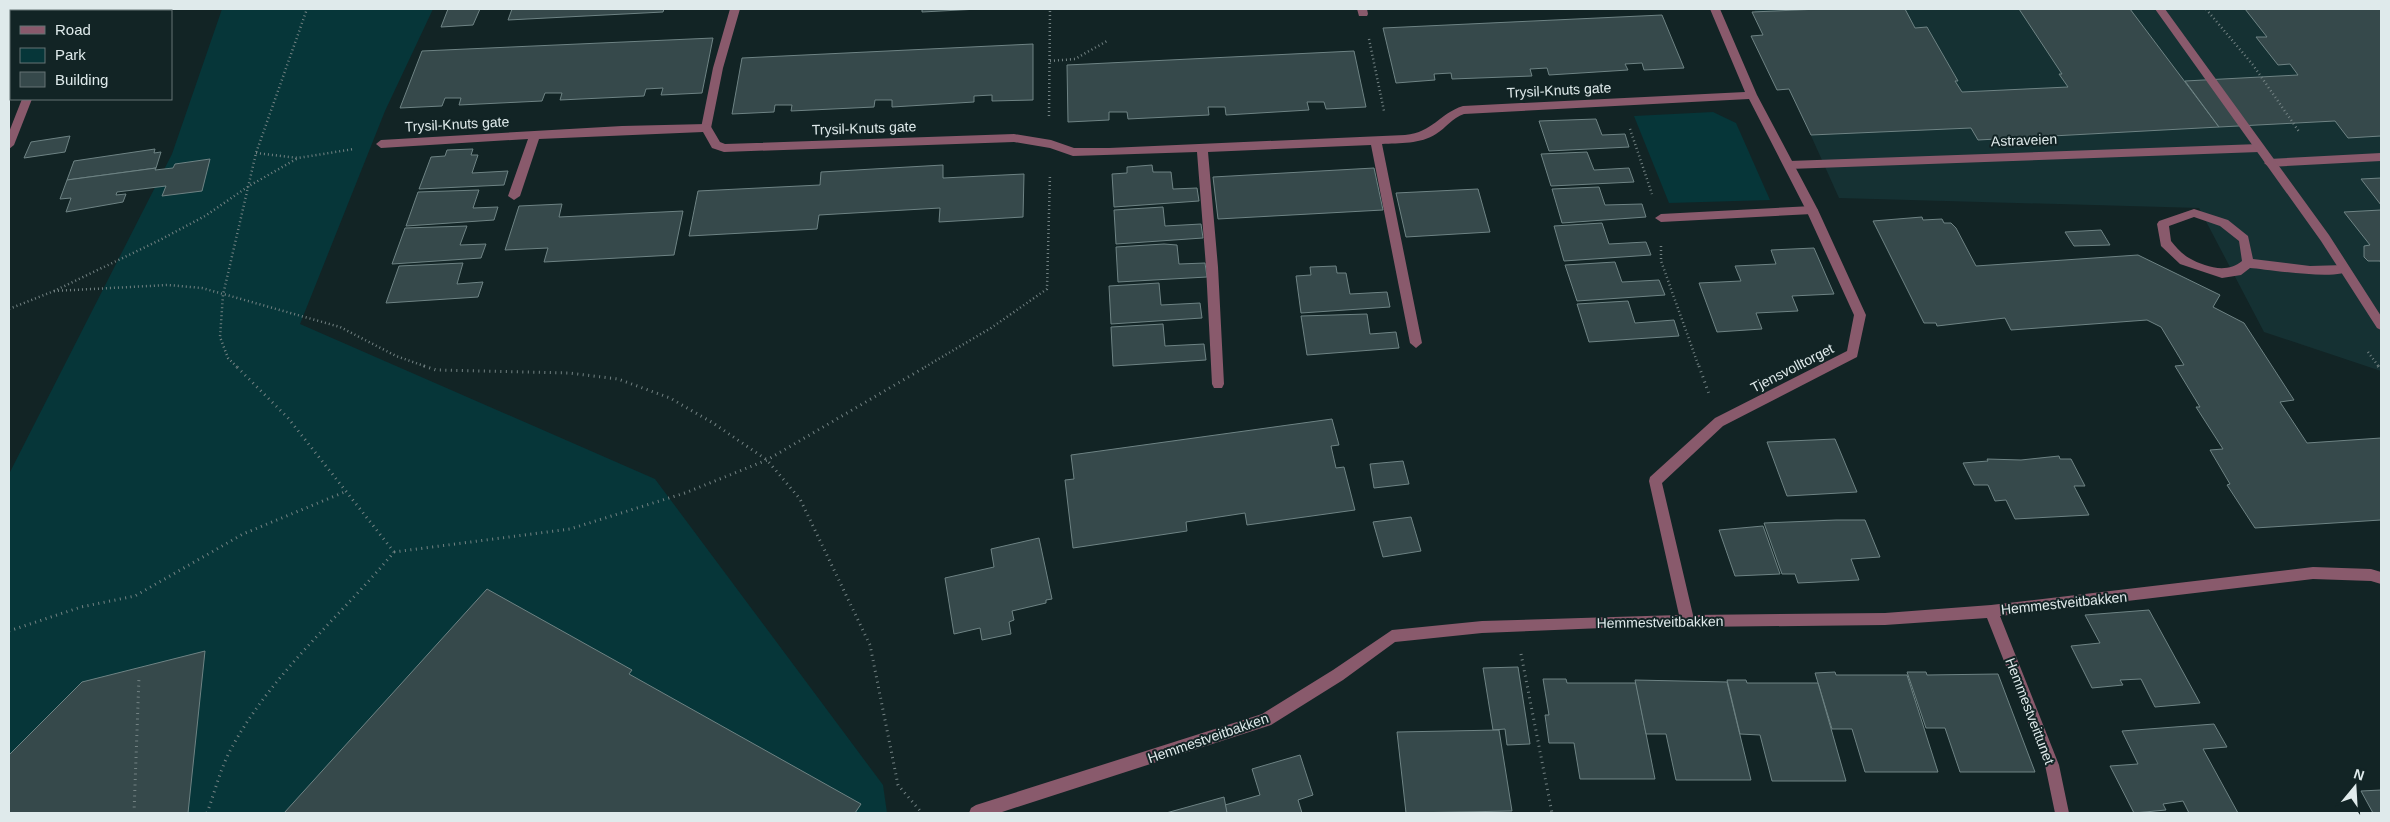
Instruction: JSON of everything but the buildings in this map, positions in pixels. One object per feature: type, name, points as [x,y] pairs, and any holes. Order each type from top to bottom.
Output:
[{"type":"street","points":[[706,128],[718,68],[735,9]]},
{"type":"street","name":"Tjensvolltorget","points":[[1687,620],[1655,481],[1718,422],[1853,354],[1860,315],[1812,210],[1752,95],[1715,9]]},
{"type":"street","points":[[2160,9],[2233,107],[2269,163],[2325,238],[2381,325]]},
{"type":"street","name":"Trysil-Knuts gate","points":[[381,144],[706,128],[716,144],[724,148],[1014,138],[1051,144],[1073,152],[1390,140],[1413,138],[1430,132],[1448,114],[1463,110],[1752,95]]},
{"type":"street","points":[[9,145],[27,100]]},
{"type":"street","points":[[514,196],[535,135]]},
{"type":"street","points":[[1376,141],[1416,343]]},
{"type":"street","points":[[1202,147],[1218,384]]},
{"type":"street","name":"Astraveien","points":[[1789,165],[2259,148]]},
{"type":"street","points":[[2269,163],[2381,157]]},
{"type":"street","points":[[1661,218],[1812,210]]},
{"type":"street","points":[[2248,263],[2244,239],[2224,223],[2194,213],[2163,224],[2165,243],[2184,261],[2222,274],[2237,272],[2248,263],[2310,270],[2344,269]]},
{"type":"street","name":"Hemmestveitbakken","points":[[976,813],[1266,720],[1338,674],[1392,636],[1482,627],[1687,620],[1752,622],[1885,619],[1991,611],[2313,573],[2371,575],[2381,578]]},
{"type":"street","name":"Hemmestveittunet","points":[[1991,611],[2052,765],[2062,813]]},
{"type":"path","points":[[307,9],[256,153],[222,295],[220,337],[228,358],[288,418],[347,490],[394,552]]},
{"type":"path","points":[[207,813],[234,743],[270,690],[365,588],[394,552],[570,529],[685,493],[767,460],[990,328],[1047,289],[1051,144],[1050,9]]},
{"type":"path","points":[[2206,9],[2253,66],[2320,160]]},
{"type":"path","points":[[1363,11],[1390,140]]},
{"type":"path","points":[[1050,61],[1075,59],[1107,41]]},
{"type":"path","points":[[1621,102],[1661,218],[1661,261],[1718,422]]},
{"type":"path","points":[[256,153],[298,158],[381,144]]},
{"type":"path","points":[[9,309],[54,291],[158,241],[205,216],[248,186],[298,158]]},
{"type":"path","points":[[54,291],[168,285],[202,288],[340,327],[396,356],[436,370],[569,373],[618,379],[670,398],[713,423],[767,460],[800,499],[870,645],[882,717],[898,785],[922,813]]},
{"type":"path","points":[[9,631],[81,607],[135,596],[244,534],[347,490]]},
{"type":"path","points":[[1516,627],[1543,775],[1552,813]]},
{"type":"path","points":[[134,813],[139,677]]},
{"type":"shaded area","points":[[1754,9],[2381,9],[2381,371],[2264,332],[2199,208],[1839,198]]},
{"type":"green space","points":[[222,9],[433,9],[385,111],[300,324],[655,479],[883,785],[887,813],[9,813],[9,474],[172,154]]},
{"type":"green space","points":[[1713,112],[1736,123],[1770,200],[1669,203],[1634,116]]}]
